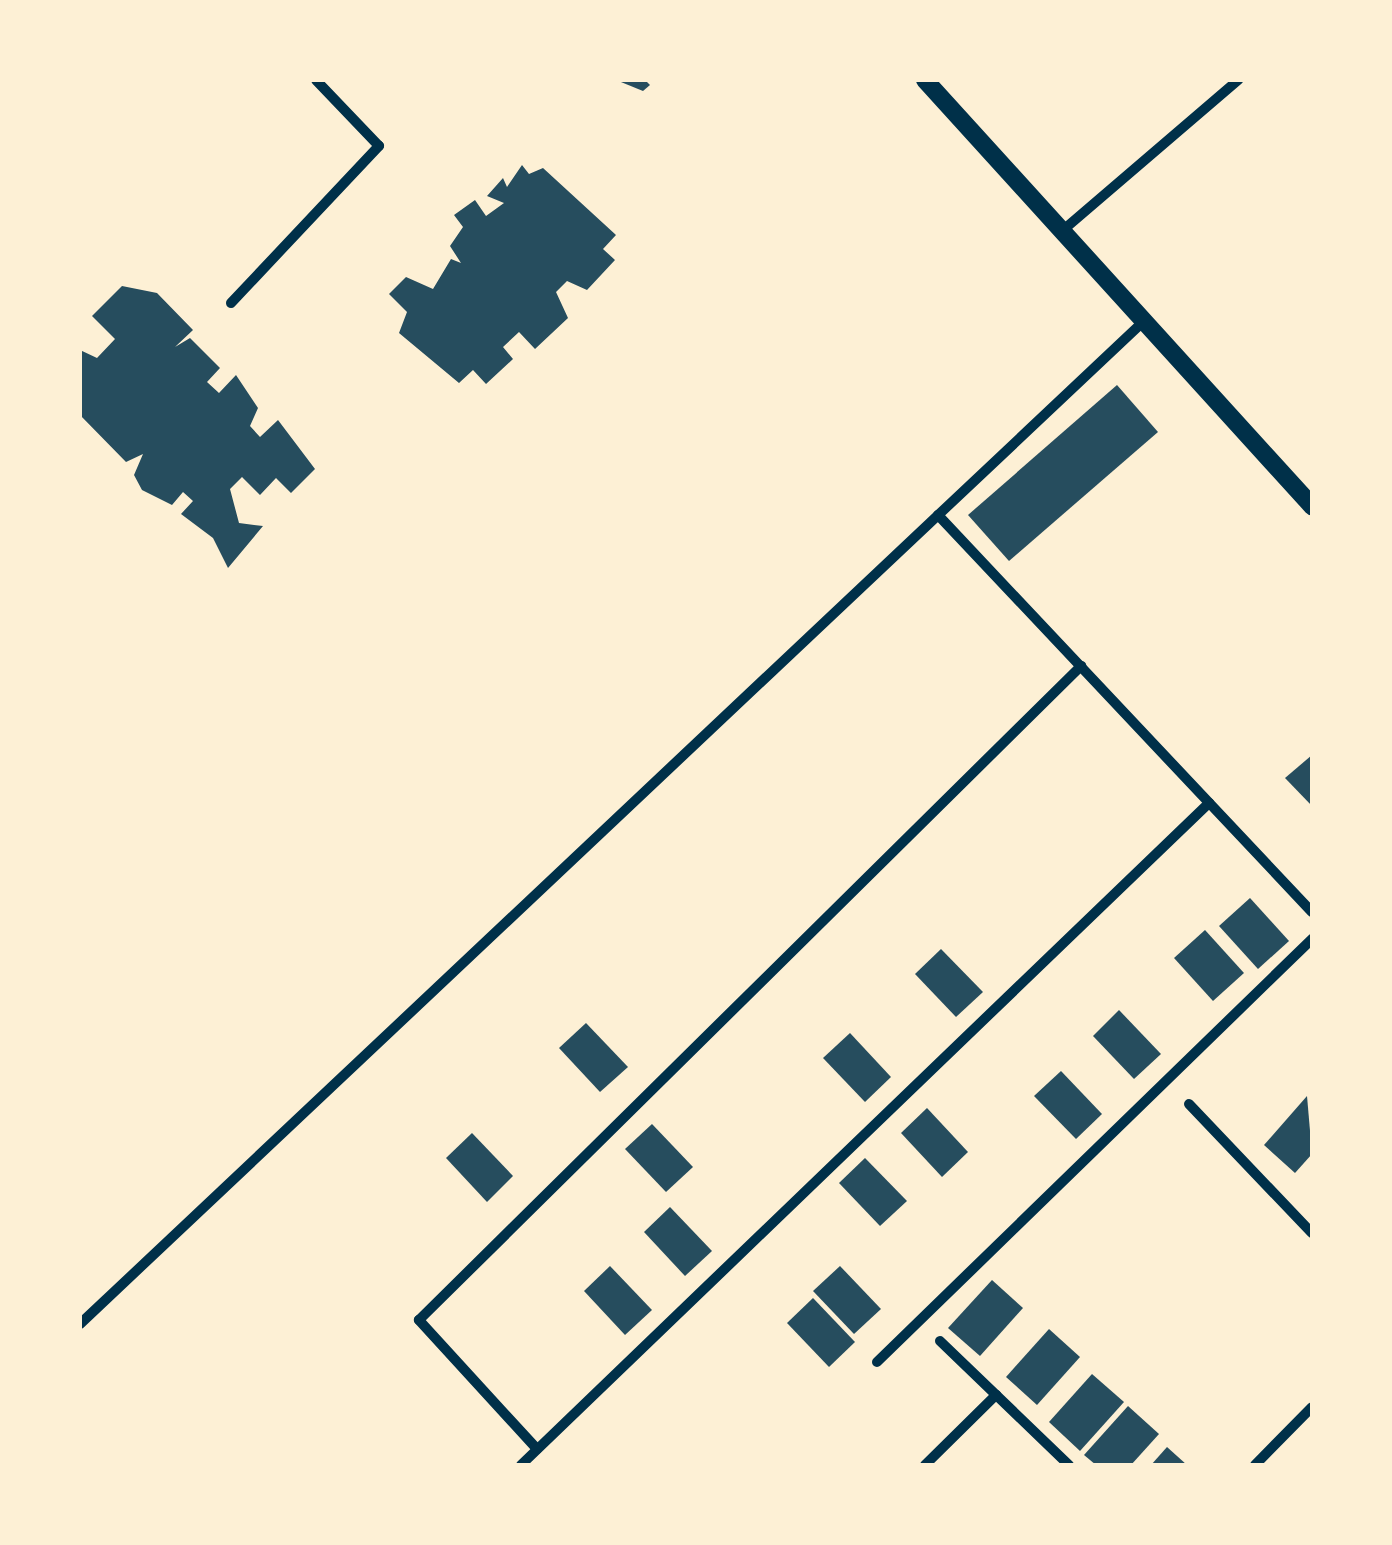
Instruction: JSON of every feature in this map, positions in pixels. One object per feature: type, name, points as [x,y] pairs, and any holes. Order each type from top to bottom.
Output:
[{"type":"street","points":[[230,303],[379,146],[316,80]]},
{"type":"street","points":[[926,80],[1312,506]]},
{"type":"street","points":[[1062,230],[1238,80]]},
{"type":"street","points":[[80,1324],[1144,320]]},
{"type":"street","points":[[938,515],[1312,912]]},
{"type":"street","points":[[538,1449],[418,1320],[1080,666]]},
{"type":"street","points":[[521,1465],[1209,803]]},
{"type":"street","points":[[877,1362],[1312,939]]},
{"type":"street","points":[[1189,1104],[1312,1233]]},
{"type":"street","points":[[940,1341],[1069,1465]]},
{"type":"street","points":[[925,1465],[996,1394]]},
{"type":"street","points":[[1255,1465],[1312,1408]]},
{"type":"building","points":[[616,80],[645,80],[650,85],[643,91]]},
{"type":"building","points":[[522,165],[529,174],[543,168],[616,235],[603,249],[615,260],[587,290],[567,281],[556,292],[568,318],[535,349],[519,332],[503,347],[513,359],[486,384],[473,370],[459,383],[399,333],[407,312],[389,294],[406,277],[433,289],[451,259],[461,263],[450,246],[463,227],[454,215],[475,200],[486,216],[504,203],[487,196],[503,178],[507,187]]},
{"type":"building","points":[[122,286],[157,293],[193,330],[175,347],[190,338],[220,368],[207,382],[219,393],[236,375],[258,408],[250,426],[260,437],[278,420],[315,469],[291,493],[276,478],[260,495],[242,477],[230,489],[239,523],[263,526],[228,568],[213,538],[181,514],[193,501],[183,492],[172,505],[142,490],[134,475],[143,454],[126,462],[80,415],[80,350],[97,358],[115,339],[92,316]]},
{"type":"building","points":[[1117,385],[1158,432],[1009,561],[968,515]]},
{"type":"building","points":[[1312,755],[1312,806],[1285,778]]},
{"type":"building","points":[[1250,898],[1289,941],[1258,969],[1219,926]]},
{"type":"building","points":[[1205,930],[1244,973],[1213,1001],[1174,958]]},
{"type":"building","points":[[941,949],[983,992],[956,1017],[915,974]]},
{"type":"building","points":[[1119,1010],[1161,1054],[1134,1079],[1093,1036]]},
{"type":"building","points":[[586,1023],[628,1067],[600,1092],[559,1048]]},
{"type":"building","points":[[850,1033],[891,1077],[865,1102],[823,1058]]},
{"type":"building","points":[[1061,1071],[1102,1114],[1076,1139],[1034,1096]]},
{"type":"building","points":[[1307,1096],[1312,1154],[1295,1173],[1264,1145]]},
{"type":"building","points":[[927,1108],[968,1152],[942,1177],[901,1133]]},
{"type":"building","points":[[652,1124],[693,1167],[666,1192],[625,1149]]},
{"type":"building","points":[[472,1133],[513,1176],[487,1202],[446,1158]]},
{"type":"building","points":[[865,1158],[907,1201],[880,1226],[839,1183]]},
{"type":"building","points":[[670,1207],[712,1251],[685,1276],[644,1232]]},
{"type":"building","points":[[610,1266],[652,1310],[625,1335],[584,1291]]},
{"type":"building","points":[[840,1266],[881,1309],[854,1334],[813,1291]]},
{"type":"building","points":[[992,1280],[1023,1308],[980,1356],[948,1328]]},
{"type":"building","points":[[813,1298],[855,1342],[829,1367],[787,1323]]},
{"type":"building","points":[[1049,1329],[1080,1357],[1037,1405],[1006,1377]]},
{"type":"building","points":[[1092,1374],[1124,1402],[1080,1451],[1049,1422]]},
{"type":"building","points":[[1128,1406],[1159,1434],[1131,1465],[1096,1465],[1084,1455]]},
{"type":"building","points":[[1167,1447],[1187,1465],[1151,1465]]}]
